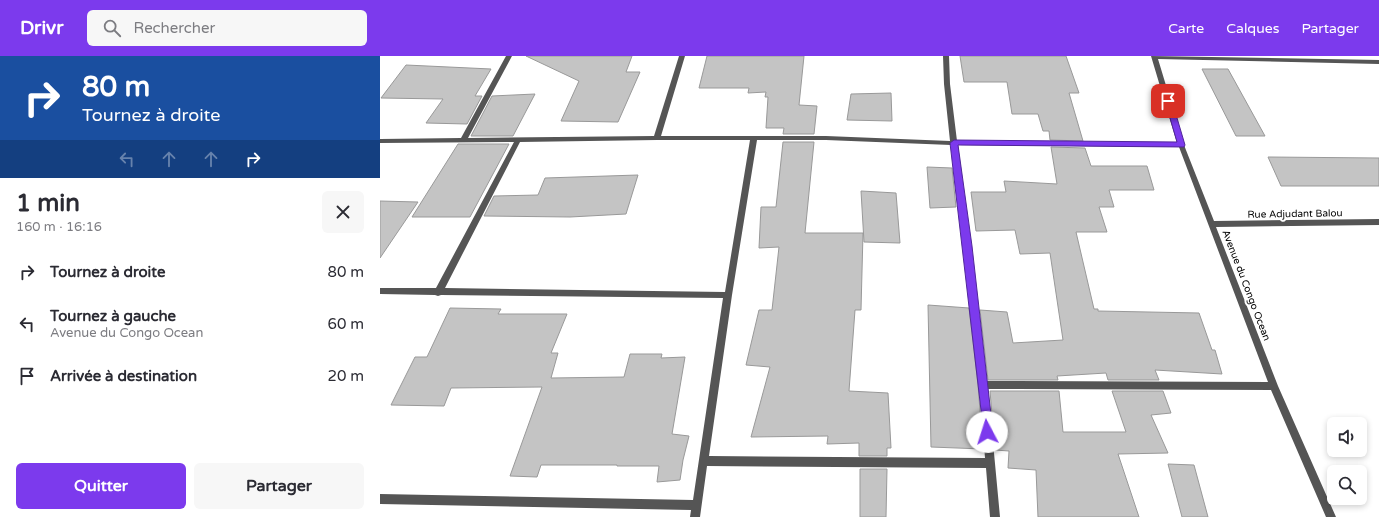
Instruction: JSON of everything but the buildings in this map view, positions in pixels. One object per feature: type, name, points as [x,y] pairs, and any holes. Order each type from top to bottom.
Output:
[{"type":"street","points":[[463,141],[509,56]]},
{"type":"street","points":[[657,138],[682,56]]},
{"type":"street","points":[[946,56],[947,84],[983,385],[995,517]]},
{"type":"street","points":[[1155,57],[1332,59],[1379,62]]},
{"type":"street","name":"Avenue du Congo Ocean","points":[[1155,57],[1181,145],[1274,386],[1331,517]]},
{"type":"street","points":[[380,141],[826,138],[954,143],[1181,145]]},
{"type":"street","points":[[695,517],[728,295],[754,139]]},
{"type":"street","points":[[438,293],[518,140]]},
{"type":"street","name":"Rue Adjudant Balou","points":[[1212,224],[1379,222]]},
{"type":"street","points":[[380,291],[438,293],[728,295]]},
{"type":"street","points":[[983,385],[1274,386]]},
{"type":"street","points":[[704,461],[990,463]]},
{"type":"street","points":[[380,499],[697,505]]},
{"type":"route","points":[[987,432],[968,246],[954,143],[1181,145],[1168,101]]}]
